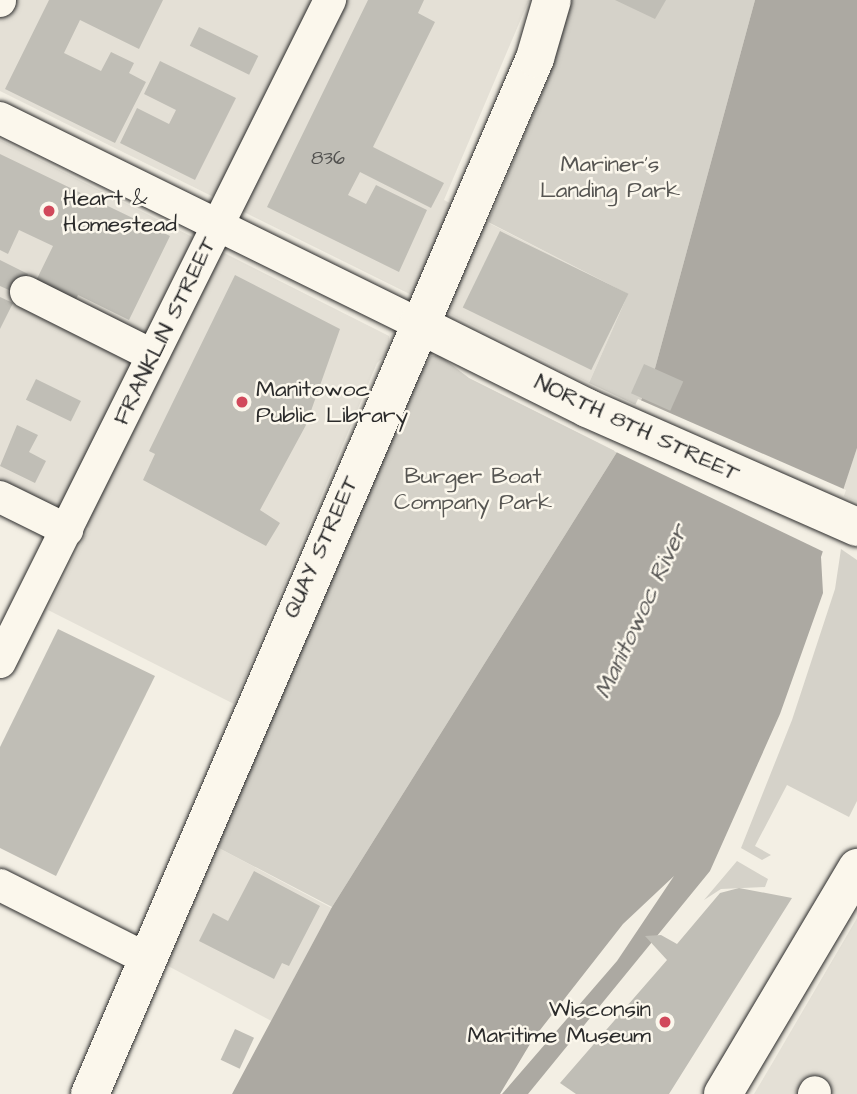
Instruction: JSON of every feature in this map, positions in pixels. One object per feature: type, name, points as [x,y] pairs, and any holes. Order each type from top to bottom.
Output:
[{"type":"main road","name":"QUAY STREET","points":[[90,1094],[145,958],[535,58],[548,1]]},
{"type":"main road","name":"NORTH 8TH STREET","points":[[418,324],[586,408],[851,524]]},
{"type":"main road","points":[[723,1094],[852,889]]},
{"type":"street","name":"FRANKLIN STREET","points":[[0,662],[330,0]]},
{"type":"street","points":[[0,118],[418,324]]},
{"type":"street","points":[[26,292],[152,355]]},
{"type":"street","points":[[0,497],[66,530]]},
{"type":"street","points":[[0,885],[145,958]]},
{"type":"shaded area","points":[[0,0],[529,0],[444,200],[628,294],[589,383],[0,91]]},
{"type":"shaded area","points":[[0,140],[389,336],[390,351],[377,363],[234,704],[48,610],[89,528],[0,484]]},
{"type":"shaded area","points":[[857,448],[857,502],[841,495]]},
{"type":"shaded area","points":[[215,846],[332,908],[271,1021],[155,959]]},
{"type":"shaded area","points":[[857,918],[857,1094],[754,1094],[773,1062]]},
{"type":"green space","name":"Mariner's Landing Park","points":[[572,0],[755,0],[654,372],[638,406],[589,383],[628,294],[488,222],[550,74]]},
{"type":"green space","name":"Burger Boat Company Park","points":[[439,355],[469,378],[617,452],[332,907],[215,846],[405,398],[431,356]]},
{"type":"green space","points":[[841,549],[857,560],[857,801],[849,817],[787,785],[755,846],[771,855],[762,860],[741,848],[792,720],[835,589]]},
{"type":"green space","points":[[737,861],[768,879],[765,887],[721,889],[704,900]]},
{"type":"water","name":"Manitowoc River","points":[[755,0],[857,0],[857,448],[821,557],[823,593],[780,714],[710,871],[528,1094],[502,1094],[617,961],[674,876],[623,924],[533,1039],[500,1094],[232,1094],[332,907],[617,452],[654,372]]},
{"type":"pier","points":[[638,399],[846,490],[824,552],[614,451]]},
{"type":"building","points":[[49,0],[163,0],[139,49],[80,20],[64,53],[101,71],[111,52],[134,63],[129,73],[146,82],[115,143],[5,89]]},
{"type":"building","points":[[368,0],[424,0],[418,13],[435,22],[373,147],[444,183],[431,208],[360,172],[348,195],[366,204],[376,185],[427,210],[399,272],[267,207]]},
{"type":"building","points":[[615,0],[666,0],[655,19]]},
{"type":"building","points":[[199,27],[258,56],[249,75],[190,46]]},
{"type":"building","points":[[160,61],[236,98],[195,180],[120,143],[137,108],[169,124],[176,110],[144,94]]},
{"type":"building","points":[[0,154],[170,236],[129,320],[78,295],[72,309],[32,289],[53,246],[19,230],[8,254],[0,250]]},
{"type":"building","points":[[500,231],[629,294],[591,370],[463,307]]},
{"type":"building","points":[[0,260],[28,274],[18,294],[0,286]]},
{"type":"building","name":"Manitowoc Public Library","points":[[235,275],[340,329],[306,425],[260,510],[280,523],[266,546],[143,480],[155,454],[149,451]]},
{"type":"building","points":[[0,297],[13,303],[0,329]]},
{"type":"building","points":[[644,364],[683,381],[670,411],[631,393]]},
{"type":"building","points":[[36,379],[81,401],[71,422],[26,400]]},
{"type":"building","points":[[17,425],[38,435],[29,452],[46,461],[35,483],[0,466]]},
{"type":"building","points":[[58,629],[155,676],[56,876],[0,848],[0,747]]},
{"type":"building","points":[[254,871],[320,906],[289,966],[282,963],[274,979],[199,941],[213,913],[228,921]]},
{"type":"building","name":"Wisconsin Maritime Museum","points":[[739,888],[792,898],[669,1094],[576,1094],[560,1083],[667,960],[645,936],[661,935],[677,944],[720,893]]},
{"type":"building","points":[[235,1029],[254,1038],[240,1069],[221,1060]]},
{"type":"place","name":"Heart & Homestead","points":[[49,211]]},
{"type":"place","name":"Manitowoc Public Library","points":[[242,402]]},
{"type":"place","name":"Wisconsin Maritime Museum","points":[[665,1022]]}]
